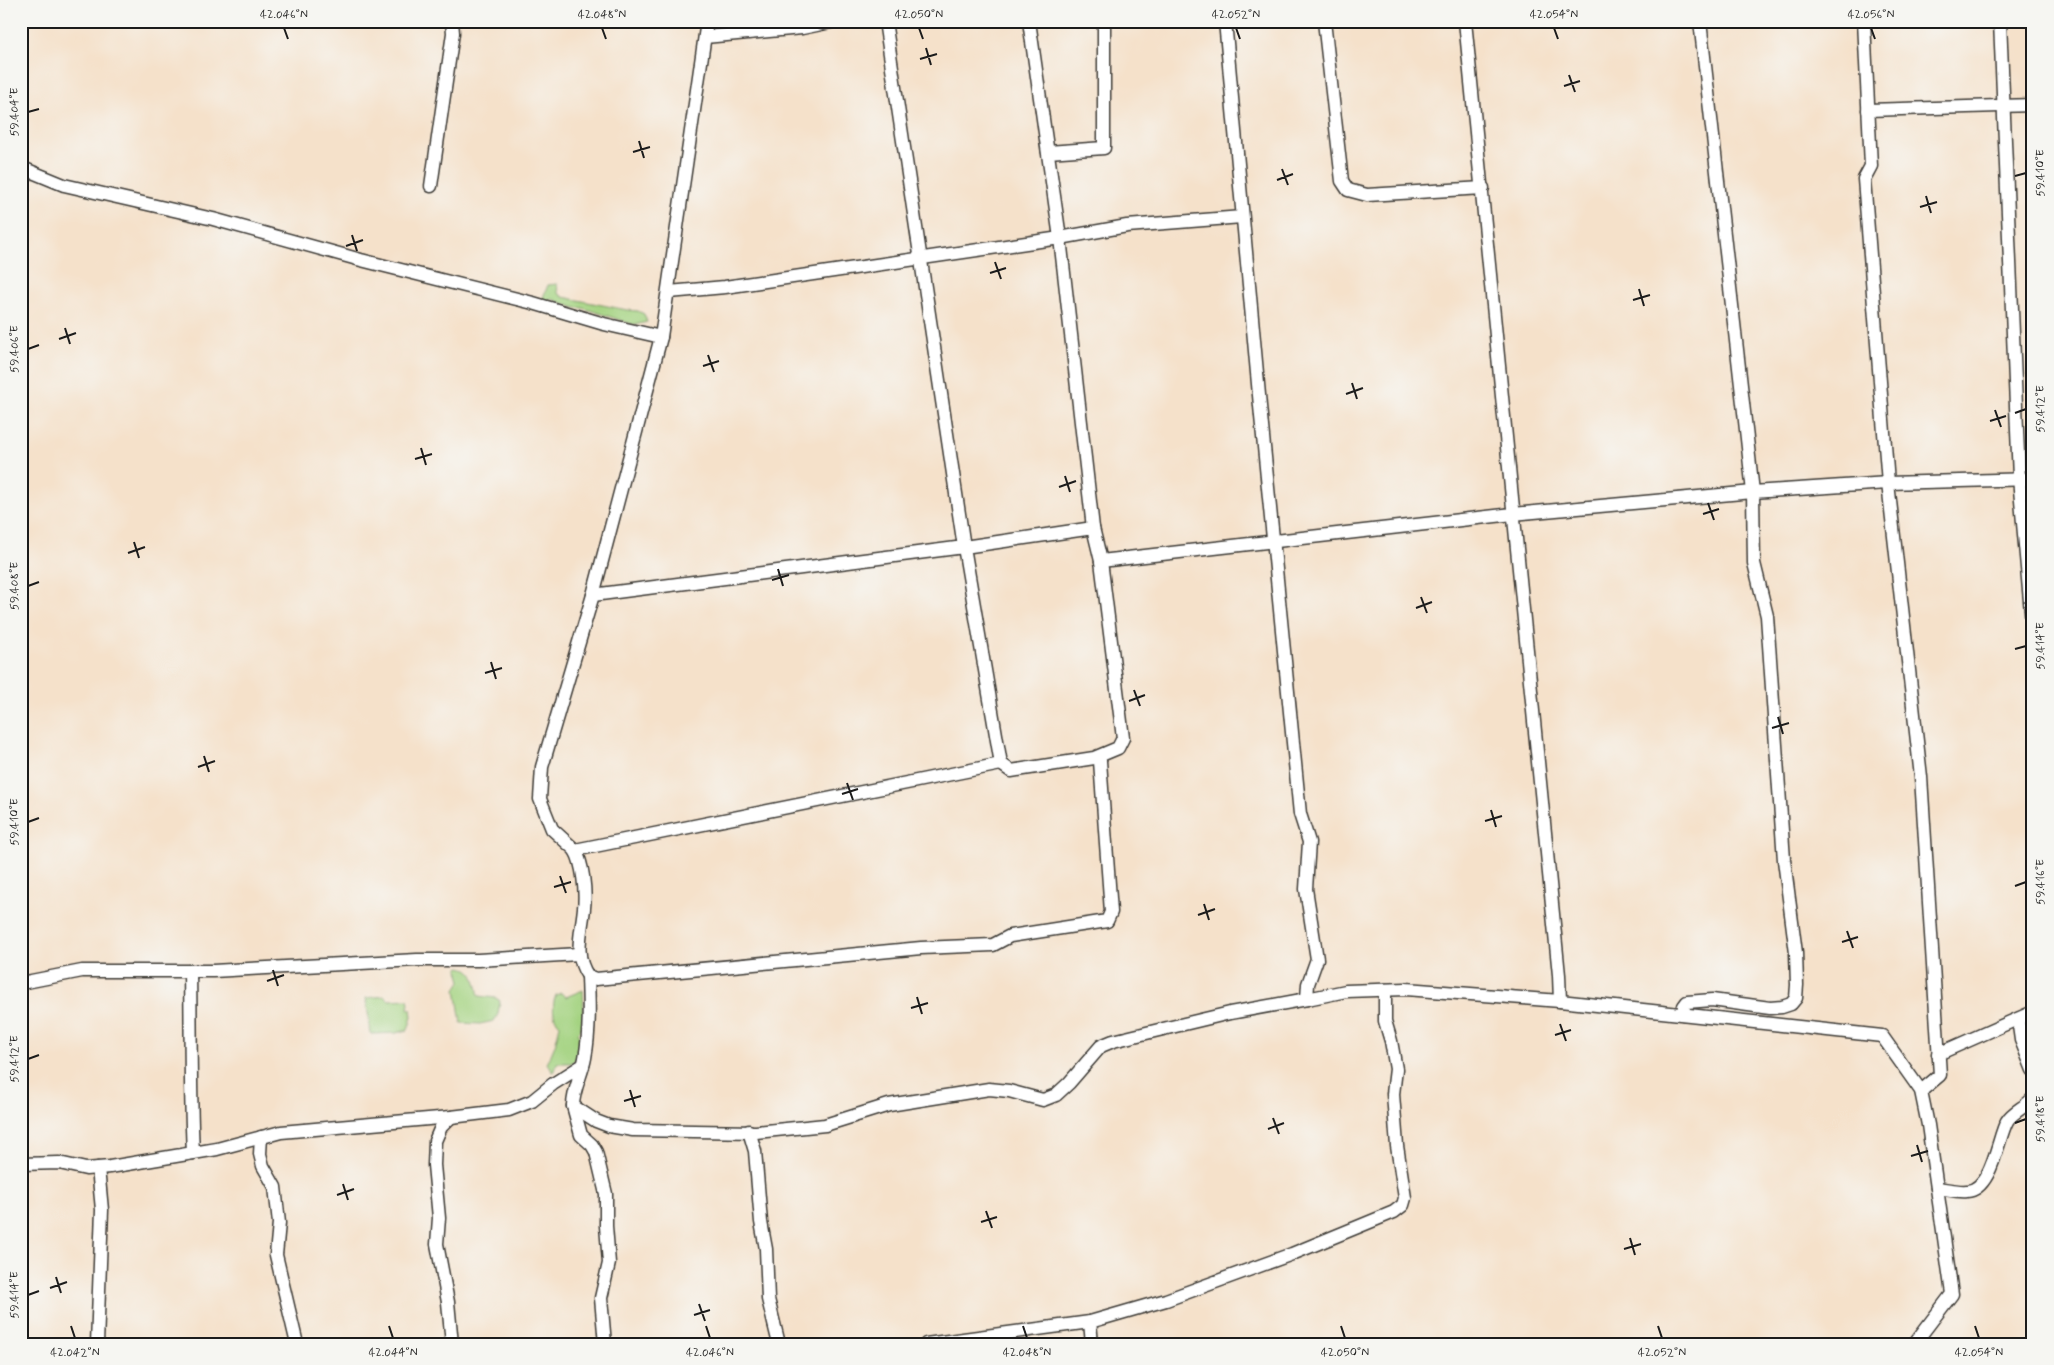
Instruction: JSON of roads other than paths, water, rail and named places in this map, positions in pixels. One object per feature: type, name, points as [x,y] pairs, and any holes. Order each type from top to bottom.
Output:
[{"type":"street","points":[[431,186],[452,41],[452,21]]},
{"type":"street","points":[[706,21],[669,292],[661,337],[594,595],[542,767],[540,799],[552,828],[575,850],[581,859],[585,906],[579,954],[583,970],[588,976],[596,979],[608,979],[828,956],[921,948],[992,945],[1010,936],[1107,921],[1111,912],[1100,761]]},
{"type":"street","points":[[704,38],[802,28],[836,21]]},
{"type":"street","points":[[885,21],[964,547],[1001,764],[1011,771],[1094,758],[1118,748],[1123,738],[1101,560],[1093,528],[1060,238],[1029,21]]},
{"type":"street","points":[[1048,152],[1104,148],[1104,21]]},
{"type":"street","points":[[1226,21],[1242,217],[1300,814],[1309,842],[1306,889],[1317,960],[1308,984],[1307,999]]},
{"type":"street","points":[[1324,21],[1342,181],[1348,190],[1367,195],[1483,188]]},
{"type":"street","points":[[1466,21],[1560,1001]]},
{"type":"street","points":[[1683,1014],[1684,1006],[1687,1002],[1694,1000],[1712,1000],[1770,1008],[1791,1004],[1796,998],[1796,953],[1784,860],[1767,616],[1754,563],[1753,492],[1700,21]]},
{"type":"street","points":[[1864,21],[1871,166],[1864,179],[1888,483],[1921,777],[1940,1075],[1921,1091]]},
{"type":"street","points":[[2000,21],[2019,478],[2033,635]]},
{"type":"street","points":[[1868,110],[2033,105]]},
{"type":"street","points":[[21,165],[25,169],[64,185],[213,219],[361,260],[533,303],[604,324],[661,337]]},
{"type":"street","points":[[669,292],[725,287],[1060,238],[1127,226],[1242,217]]},
{"type":"street","points":[[1101,560],[1513,514],[1753,492],[1888,483],[2033,479]]},
{"type":"street","points":[[594,595],[964,547],[1093,528]]},
{"type":"street","points":[[575,850],[1001,764]]},
{"type":"street","points":[[21,983],[82,971],[190,971],[417,960],[478,960],[579,954]]},
{"type":"street","points":[[190,971],[192,1051],[190,1097],[193,1153]]},
{"type":"street","points":[[588,976],[589,1024],[574,1106],[575,1117],[581,1135],[592,1145],[596,1152],[606,1194],[609,1263],[601,1298],[605,1344]]},
{"type":"street","points":[[574,1106],[596,1121],[609,1126],[633,1130],[778,1131],[825,1126],[889,1105],[989,1089],[1009,1091],[1043,1100],[1056,1095],[1069,1084],[1101,1046],[1113,1041],[1230,1013],[1346,991],[1406,989],[1560,1001],[1882,1036],[1921,1091],[1952,1294],[1914,1344]]},
{"type":"street","points":[[926,1344],[1090,1322],[1166,1300],[1292,1254],[1394,1212],[1403,1205],[1405,1198],[1397,1146],[1393,1094],[1396,1068],[1391,1041],[1384,1021],[1385,990]]},
{"type":"street","points":[[1938,1054],[2033,1012]]},
{"type":"street","points":[[2018,1019],[2021,1040],[2033,1070]]},
{"type":"street","points":[[21,1164],[60,1164],[86,1169],[98,1168],[217,1149],[261,1137],[310,1129],[510,1110],[532,1101],[553,1084],[583,1065]]},
{"type":"street","points":[[1937,1188],[1968,1191],[1978,1186],[1992,1167],[2008,1118],[2033,1098]]},
{"type":"street","points":[[451,1117],[441,1127],[435,1141],[434,1165],[439,1210],[437,1244],[448,1302],[452,1344]]},
{"type":"street","points":[[749,1131],[755,1152],[761,1222],[766,1249],[768,1298],[779,1344]]},
{"type":"street","points":[[261,1137],[260,1154],[263,1166],[275,1187],[280,1223],[276,1255],[296,1344]]},
{"type":"street","points":[[97,1344],[102,1210],[98,1168]]},
{"type":"street","points":[[1090,1322],[1092,1344]]}]
